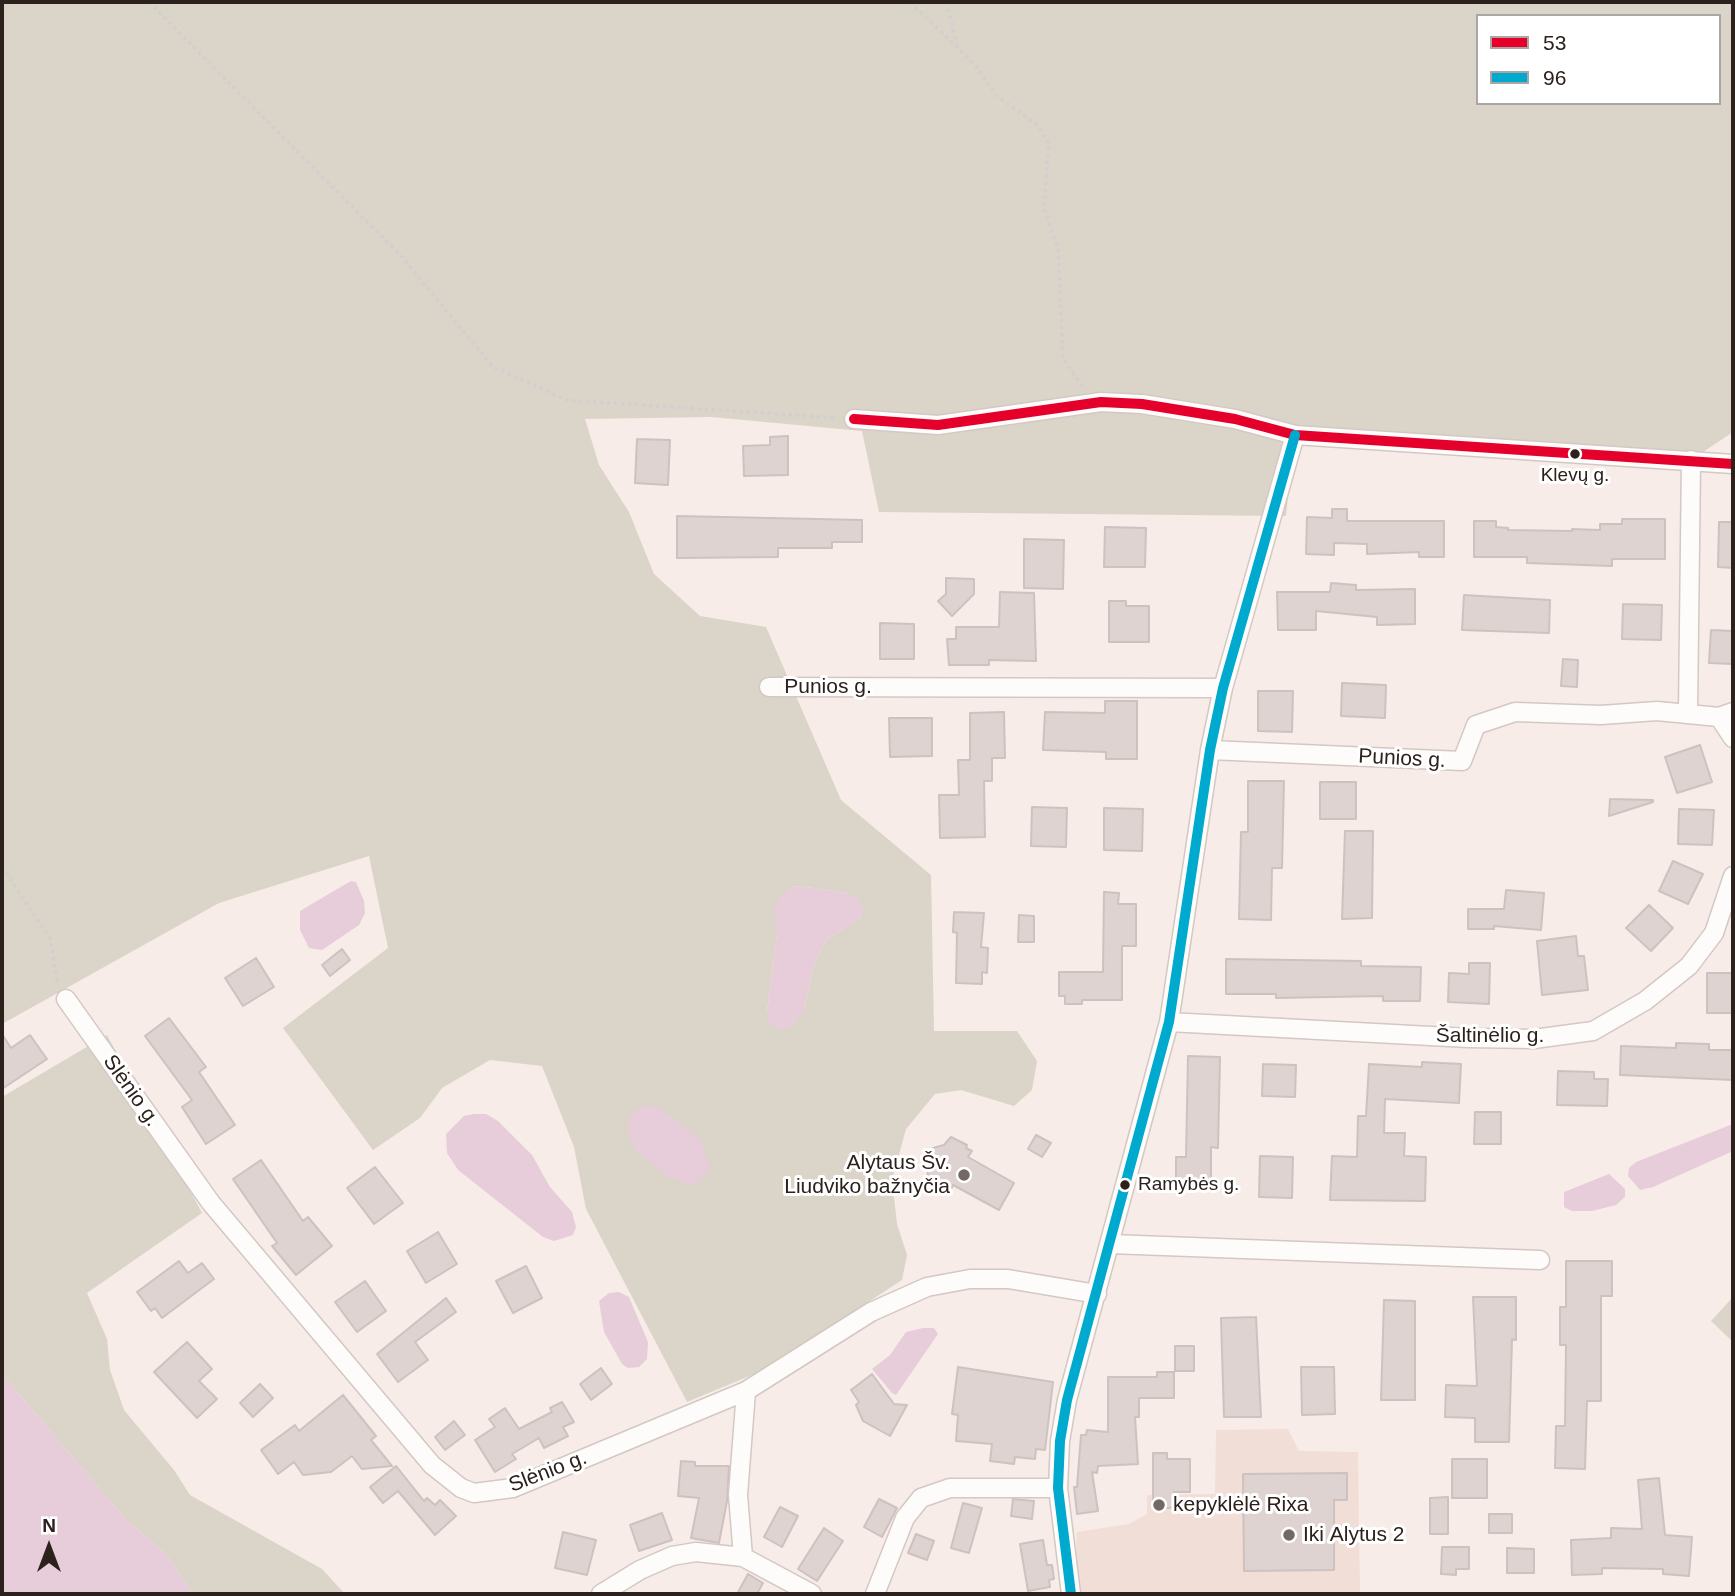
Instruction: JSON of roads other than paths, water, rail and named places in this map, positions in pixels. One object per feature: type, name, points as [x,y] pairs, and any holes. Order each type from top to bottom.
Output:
[{"type":"street","points":[[854,419],[938,425],[1101,402],[1142,404],[1235,419],[1295,435],[1733,464]]},
{"type":"street","points":[[1071,1594],[1058,1488],[1060,1441],[1067,1400],[1170,1022],[1210,750],[1223,688],[1295,435]]},
{"type":"street","points":[[1688,712],[1691,460]]},
{"type":"street","name":"Punios g.","points":[[769,687],[1223,688]]},
{"type":"street","name":"Punios g.","points":[[1210,750],[1462,761],[1476,724],[1515,712],[1601,715],[1688,712],[1726,715]]},
{"type":"street","points":[[1726,715],[1733,738]]},
{"type":"street","name":"Šaltinėlio g.","points":[[1170,1022],[1481,1038],[1534,1039],[1592,1031],[1645,1002],[1689,966],[1714,933],[1733,876]]},
{"type":"street","name":"Slėnio g.","points":[[66,999],[211,1203],[432,1465],[461,1488],[474,1493],[513,1488],[746,1391],[871,1312],[927,1287],[970,1279],[1008,1279],[1097,1294]]},
{"type":"street","points":[[1110,1244],[1540,1260]]},
{"type":"street","points":[[743,1557],[738,1495],[746,1391]]},
{"type":"street","points":[[875,1594],[905,1518],[921,1498],[950,1488],[1058,1488]]},
{"type":"street","points":[[601,1594],[640,1570],[672,1556],[696,1552],[743,1557],[812,1594]]},
{"type":"place","name":"Klevų g.","points":[[1575,454]]},
{"type":"place","name":"Alytaus Šv. Liudviko bažnyčia","points":[[964,1175]]},
{"type":"place","name":"Ramybės g.","points":[[1125,1185]]},
{"type":"place","name":"kepyklėlė Rixa","points":[[1159,1505]]},
{"type":"place","name":"Iki Alytus 2","points":[[1289,1535]]}]
